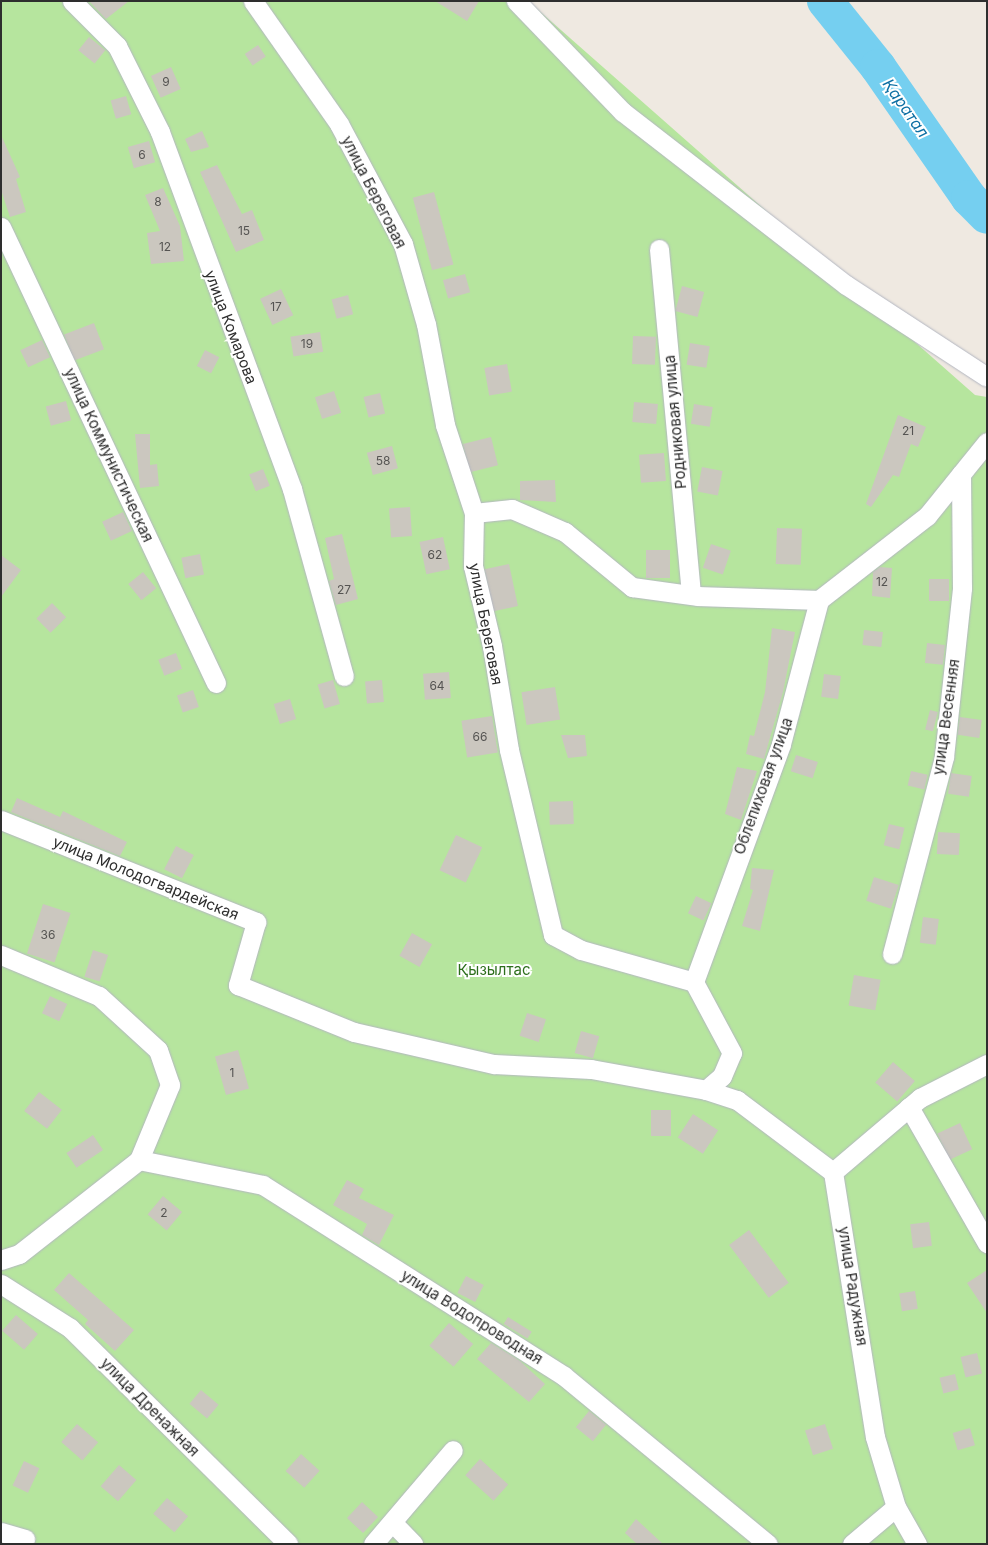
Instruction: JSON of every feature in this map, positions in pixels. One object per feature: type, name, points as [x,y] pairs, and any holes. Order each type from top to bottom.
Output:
[{"type":"street","name":"улица Комарова","points":[[72,1],[117,46],[160,132],[292,489],[344,676]]},
{"type":"street","name":"улица Береговая","points":[[253,1],[339,124],[403,244],[426,324],[445,425],[474,513],[473,566],[492,646],[509,750],[553,935],[581,950],[694,982]]},
{"type":"street","points":[[516,1],[623,112],[846,285],[987,377]]},
{"type":"street","name":"улица Коммунистическая","points":[[1,227],[216,683]]},
{"type":"street","name":"Родниковая улица","points":[[659,249],[691,595]]},
{"type":"street","points":[[474,513],[512,510],[565,532],[632,587],[691,595],[819,600],[927,516],[986,444]]},
{"type":"street","name":"улица Весенняя","points":[[892,954],[944,757],[962,588],[961,474]]},
{"type":"street","name":"Облепиховая улица","points":[[694,982],[780,744],[819,600]]},
{"type":"street","name":"улица Молодогвардейская","points":[[1,820],[256,922],[238,985],[354,1032],[494,1064],[592,1069],[706,1090]]},
{"type":"street","points":[[1,955],[99,996],[158,1050],[170,1085],[139,1160],[19,1254],[1,1260]]},
{"type":"street","points":[[694,982],[732,1053],[722,1076],[706,1090]]},
{"type":"street","points":[[706,1090],[737,1100],[833,1172],[920,1098],[987,1064]]},
{"type":"street","points":[[909,1108],[987,1243]]},
{"type":"street","name":"улица Водопроводная","points":[[139,1160],[263,1185],[564,1376],[768,1544]]},
{"type":"street","name":"улица Радужная","points":[[833,1172],[875,1437],[896,1507],[917,1544]]},
{"type":"street","name":"улица Дренажная","points":[[1,1284],[70,1328],[288,1544]]},
{"type":"street","points":[[373,1544],[453,1450]]},
{"type":"street","points":[[852,1544],[896,1507]]},
{"type":"street","points":[[393,1522],[413,1544]]},
{"type":"street","points":[[1,1532],[25,1538]]},
{"type":"green space","name":"Қызылтас","points":[[1,1],[528,1],[975,395],[987,397],[987,1544],[1,1544]]},
{"type":"building","points":[[89,1],[129,1],[106,19]]},
{"type":"building","points":[[435,1],[479,1],[467,21]]},
{"type":"building","points":[[89,37],[105,50],[95,63],[78,50]]},
{"type":"building","points":[[258,45],[266,57],[253,66],[245,54]]},
{"type":"building","points":[[171,67],[181,89],[161,98],[151,76]]},
{"type":"building","points":[[126,96],[131,114],[116,119],[111,100]]},
{"type":"building","points":[[202,131],[209,147],[191,152],[185,139]]},
{"type":"building","points":[[1,135],[20,177],[16,179],[26,212],[10,217],[1,190]]},
{"type":"building","points":[[149,141],[155,162],[134,168],[128,147]]},
{"type":"building","points":[[217,165],[242,214],[252,210],[264,240],[236,252],[200,172]]},
{"type":"building","points":[[163,188],[180,226],[184,261],[151,264],[147,233],[160,231],[145,195]]},
{"type":"building","points":[[434,192],[453,264],[432,270],[413,198]]},
{"type":"building","points":[[465,274],[470,292],[448,299],[443,280]]},
{"type":"building","points":[[682,286],[704,292],[697,317],[675,311]]},
{"type":"building","points":[[281,289],[293,315],[272,325],[260,299]]},
{"type":"building","points":[[348,295],[353,314],[337,319],[332,299]]},
{"type":"building","points":[[94,323],[104,349],[74,361],[64,334]]},
{"type":"building","points":[[320,332],[323,352],[293,356],[290,337]]},
{"type":"building","points":[[633,336],[656,337],[655,365],[632,364]]},
{"type":"building","points":[[42,340],[50,357],[28,367],[20,350]]},
{"type":"building","points":[[690,343],[710,346],[706,368],[687,365]]},
{"type":"building","points":[[205,350],[219,357],[211,373],[197,366]]},
{"type":"building","points":[[507,364],[512,392],[489,396],[484,368]]},
{"type":"building","points":[[334,391],[341,413],[322,419],[315,397]]},
{"type":"building","points":[[380,393],[385,413],[369,417],[364,397]]},
{"type":"building","points":[[66,401],[71,420],[51,426],[46,406]]},
{"type":"building","points":[[634,402],[658,404],[656,424],[632,422]]},
{"type":"building","points":[[694,404],[713,407],[710,427],[691,424]]},
{"type":"building","points":[[898,415],[926,427],[918,447],[911,444],[899,477],[893,475],[871,507],[866,504]]},
{"type":"building","points":[[135,434],[150,434],[150,465],[157,464],[159,486],[140,488]]},
{"type":"building","points":[[491,437],[498,465],[470,472],[463,444]]},
{"type":"building","points":[[392,446],[398,468],[373,475],[367,453]]},
{"type":"building","points":[[664,453],[666,481],[641,483],[639,455]]},
{"type":"building","points":[[702,467],[723,471],[718,496],[697,492]]},
{"type":"building","points":[[263,469],[270,486],[256,491],[249,475]]},
{"type":"building","points":[[555,480],[556,502],[520,500],[520,481]]},
{"type":"building","points":[[410,507],[412,536],[391,537],[389,508]]},
{"type":"building","points":[[123,512],[132,531],[111,541],[102,522]]},
{"type":"building","points":[[777,528],[802,529],[801,565],[776,564]]},
{"type":"building","points":[[342,534],[358,599],[336,605],[329,581],[334,579],[325,538]]},
{"type":"building","points":[[443,537],[450,569],[426,574],[420,542]]},
{"type":"building","points":[[711,544],[731,551],[723,574],[703,568]]},
{"type":"building","points":[[646,550],[670,550],[670,578],[646,578]]},
{"type":"building","points":[[200,554],[204,575],[185,578],[181,558]]},
{"type":"building","points":[[1,555],[21,570],[1,597]]},
{"type":"building","points":[[509,564],[518,606],[493,611],[485,569]]},
{"type":"building","points":[[880,567],[892,568],[890,598],[872,596],[873,572]]},
{"type":"building","points":[[143,572],[156,588],[141,600],[128,584]]},
{"type":"building","points":[[929,579],[949,579],[949,601],[929,601]]},
{"type":"building","points":[[52,603],[66,617],[51,633],[36,619]]},
{"type":"building","points":[[772,628],[795,632],[783,692],[764,759],[746,754],[750,735],[754,736],[765,692]]},
{"type":"building","points":[[864,630],[883,632],[881,647],[862,645]]},
{"type":"building","points":[[927,643],[945,645],[943,665],[925,663]]},
{"type":"building","points":[[176,653],[182,669],[164,676],[158,660]]},
{"type":"building","points":[[449,672],[451,698],[425,700],[423,674]]},
{"type":"building","points":[[824,674],[841,676],[838,699],[821,697]]},
{"type":"building","points":[[333,680],[340,704],[325,708],[318,684]]},
{"type":"building","points":[[382,680],[384,702],[367,703],[365,681]]},
{"type":"building","points":[[555,687],[560,720],[527,725],[521,692]]},
{"type":"building","points":[[193,690],[199,707],[183,713],[177,696]]},
{"type":"building","points":[[290,699],[296,719],[280,724],[274,704]]},
{"type":"building","points":[[930,710],[938,712],[933,731],[925,729]]},
{"type":"building","points":[[492,716],[498,753],[467,757],[461,721]]},
{"type":"building","points":[[960,717],[982,720],[979,738],[957,735]]},
{"type":"building","points":[[561,735],[585,735],[587,756],[568,758]]},
{"type":"building","points":[[796,755],[818,762],[813,778],[791,771]]},
{"type":"building","points":[[737,767],[757,771],[741,820],[725,814]]},
{"type":"building","points":[[911,771],[928,775],[924,789],[908,786]]},
{"type":"building","points":[[951,773],[972,776],[969,797],[948,794]]},
{"type":"building","points":[[17,798],[60,817],[63,811],[127,842],[120,856],[11,812]]},
{"type":"building","points":[[573,801],[574,824],[550,825],[549,802]]},
{"type":"building","points":[[889,824],[905,828],[899,849],[884,845]]},
{"type":"building","points":[[938,832],[960,833],[959,855],[937,854]]},
{"type":"building","points":[[456,835],[482,847],[466,883],[440,870]]},
{"type":"building","points":[[176,846],[194,855],[182,878],[164,869]]},
{"type":"building","points":[[752,868],[774,870],[760,931],[742,926],[753,890],[750,889]]},
{"type":"building","points":[[874,877],[899,885],[891,909],[866,901]]},
{"type":"building","points":[[696,896],[711,903],[703,920],[688,913]]},
{"type":"building","points":[[43,904],[71,913],[55,962],[27,953]]},
{"type":"building","points":[[923,917],[939,919],[936,945],[920,943]]},
{"type":"building","points":[[412,933],[432,944],[420,967],[399,956]]},
{"type":"building","points":[[93,950],[108,955],[100,982],[84,977]]},
{"type":"building","points":[[854,975],[881,980],[875,1010],[849,1006]]},
{"type":"building","points":[[50,996],[67,1004],[59,1021],[42,1013]]},
{"type":"building","points":[[527,1013],[546,1019],[539,1042],[520,1036]]},
{"type":"building","points":[[581,1031],[599,1036],[593,1058],[575,1053]]},
{"type":"building","points":[[238,1050],[249,1088],[226,1095],[215,1057]]},
{"type":"building","points":[[893,1062],[915,1081],[897,1101],[875,1082]]},
{"type":"building","points":[[39,1092],[62,1110],[47,1129],[24,1111]]},
{"type":"building","points":[[651,1110],[671,1110],[671,1136],[651,1136]]},
{"type":"building","points":[[693,1114],[718,1130],[703,1154],[678,1137]]},
{"type":"building","points":[[960,1123],[972,1149],[950,1160],[937,1134]]},
{"type":"building","points":[[93,1135],[103,1150],[77,1168],[66,1153]]},
{"type":"building","points":[[347,1180],[364,1189],[359,1198],[394,1215],[379,1245],[362,1235],[367,1224],[333,1205]]},
{"type":"building","points":[[163,1196],[182,1212],[167,1230],[148,1214]]},
{"type":"building","points":[[929,1222],[932,1246],[913,1248],[910,1224]]},
{"type":"building","points":[[749,1230],[789,1283],[769,1298],[729,1245]]},
{"type":"building","points":[[987,1270],[987,1313],[967,1283]]},
{"type":"building","points":[[69,1273],[134,1330],[115,1351],[85,1324],[88,1320],[54,1290]]},
{"type":"building","points":[[466,1276],[484,1285],[475,1302],[457,1293]]},
{"type":"building","points":[[915,1291],[918,1309],[902,1311],[899,1294]]},
{"type":"building","points":[[16,1315],[38,1334],[24,1350],[2,1331]]},
{"type":"building","points":[[508,1317],[532,1332],[528,1339],[504,1324]]},
{"type":"building","points":[[449,1323],[473,1344],[453,1367],[429,1346]]},
{"type":"building","points":[[491,1343],[520,1361],[545,1384],[529,1402],[477,1359]]},
{"type":"building","points":[[977,1353],[982,1373],[966,1377],[961,1357]]},
{"type":"building","points":[[955,1374],[959,1390],[943,1393],[939,1378]]},
{"type":"building","points":[[201,1390],[219,1405],[207,1419],[189,1404]]},
{"type":"building","points":[[589,1411],[606,1425],[593,1441],[576,1427]]},
{"type":"building","points":[[77,1424],[98,1442],[82,1460],[61,1442]]},
{"type":"building","points":[[825,1424],[833,1449],[813,1455],[805,1430]]},
{"type":"building","points":[[970,1428],[975,1445],[958,1450],[953,1433]]},
{"type":"building","points":[[301,1454],[320,1471],[304,1488],[286,1471]]},
{"type":"building","points":[[480,1459],[508,1484],[494,1501],[465,1475]]},
{"type":"building","points":[[24,1461],[39,1468],[28,1493],[13,1485]]},
{"type":"building","points":[[119,1465],[136,1480],[118,1501],[101,1486]]},
{"type":"building","points":[[167,1498],[188,1516],[174,1532],[153,1514]]},
{"type":"building","points":[[362,1502],[378,1517],[363,1533],[347,1518]]},
{"type":"building","points":[[636,1519],[663,1544],[637,1544],[625,1533]]},
{"type":"waterway","name":"Қаратал","points":[[825,1],[878,67],[969,198],[987,216]]}]
